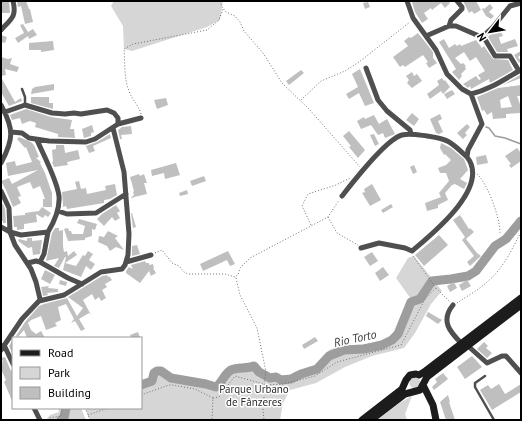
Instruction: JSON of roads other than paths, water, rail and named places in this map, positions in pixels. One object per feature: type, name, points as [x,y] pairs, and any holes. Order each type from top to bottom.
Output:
[{"type":"main road","points":[[370,420],[405,394],[415,391],[428,377],[521,298]]},
{"type":"main road","points":[[362,420],[402,389],[410,375],[419,375],[465,345],[521,305]]},
{"type":"main road","points":[[419,375],[434,406],[436,420]]},
{"type":"main road","points":[[406,383],[408,388],[423,392],[429,397]]},
{"type":"street","points":[[1,30],[13,16],[15,10],[13,1]]},
{"type":"street","points":[[407,1],[414,19],[436,50],[447,74],[462,89],[471,94],[482,124],[468,150],[467,156]]},
{"type":"street","points":[[449,26],[452,20],[462,9],[457,1]]},
{"type":"street","points":[[426,36],[449,26],[456,26],[479,36],[483,36],[493,28],[509,4],[521,3]]},
{"type":"street","points":[[471,94],[498,84],[520,71],[510,56],[495,56],[483,36]]},
{"type":"street","points":[[366,68],[378,100],[387,111],[410,130],[411,134]]},
{"type":"street","points":[[1,104],[8,118],[11,132],[10,140],[1,163]]},
{"type":"street","points":[[5,112],[25,105],[52,113],[65,114],[81,114],[107,110],[114,113],[118,118],[118,124]]},
{"type":"street","points":[[11,132],[22,133],[29,138],[37,140],[86,142],[95,139],[118,124],[141,118]]},
{"type":"street","points":[[12,362],[3,348],[22,319],[39,301],[64,295],[101,272],[122,268],[125,265],[128,255],[129,234],[126,194],[124,172],[113,128]]},
{"type":"street","points":[[342,196],[387,144],[393,139],[403,135],[411,134],[444,138],[467,156],[473,165],[473,172],[468,189],[457,209],[443,224],[412,251],[379,242],[361,248]]},
{"type":"street","points":[[37,140],[59,196],[58,212],[48,232],[44,254],[40,262]]},
{"type":"street","points":[[1,191],[9,208],[10,232],[15,246],[28,263],[36,282],[40,299],[39,301]]},
{"type":"street","points":[[58,212],[67,214],[96,213],[126,194]]},
{"type":"street","points":[[1,227],[10,232],[21,235],[48,232]]},
{"type":"street","points":[[126,262],[151,255]]},
{"type":"street","points":[[28,263],[36,261],[40,262],[82,284]]},
{"type":"street","points":[[452,304],[446,322],[450,330],[465,345],[487,363],[502,356],[506,356],[521,373]]},
{"type":"street","points":[[34,409],[40,420]]},
{"type":"lane","points":[[22,88],[25,97],[25,105]]},
{"type":"lane","points":[[485,376],[475,383],[475,387],[494,420]]},
{"type":"waterway","points":[[486,127],[489,128],[495,136],[521,144]]},
{"type":"waterway","name":"Rio Torto","points":[[142,385],[152,381],[154,373],[161,371],[171,378],[216,387],[231,370],[254,366],[259,372],[270,378],[276,377],[281,380],[291,379],[317,369],[329,356],[344,350],[364,349],[382,345],[392,340],[398,334],[411,302],[420,299],[432,281],[468,276],[476,271],[495,246],[506,239],[521,221]]},
{"type":"waterway","name":"Rio Torto","points":[[61,420],[64,418],[66,409]]},
{"type":"park label","name":"Parque Urbano de Fânzeres","points":[[254,395]]}]
